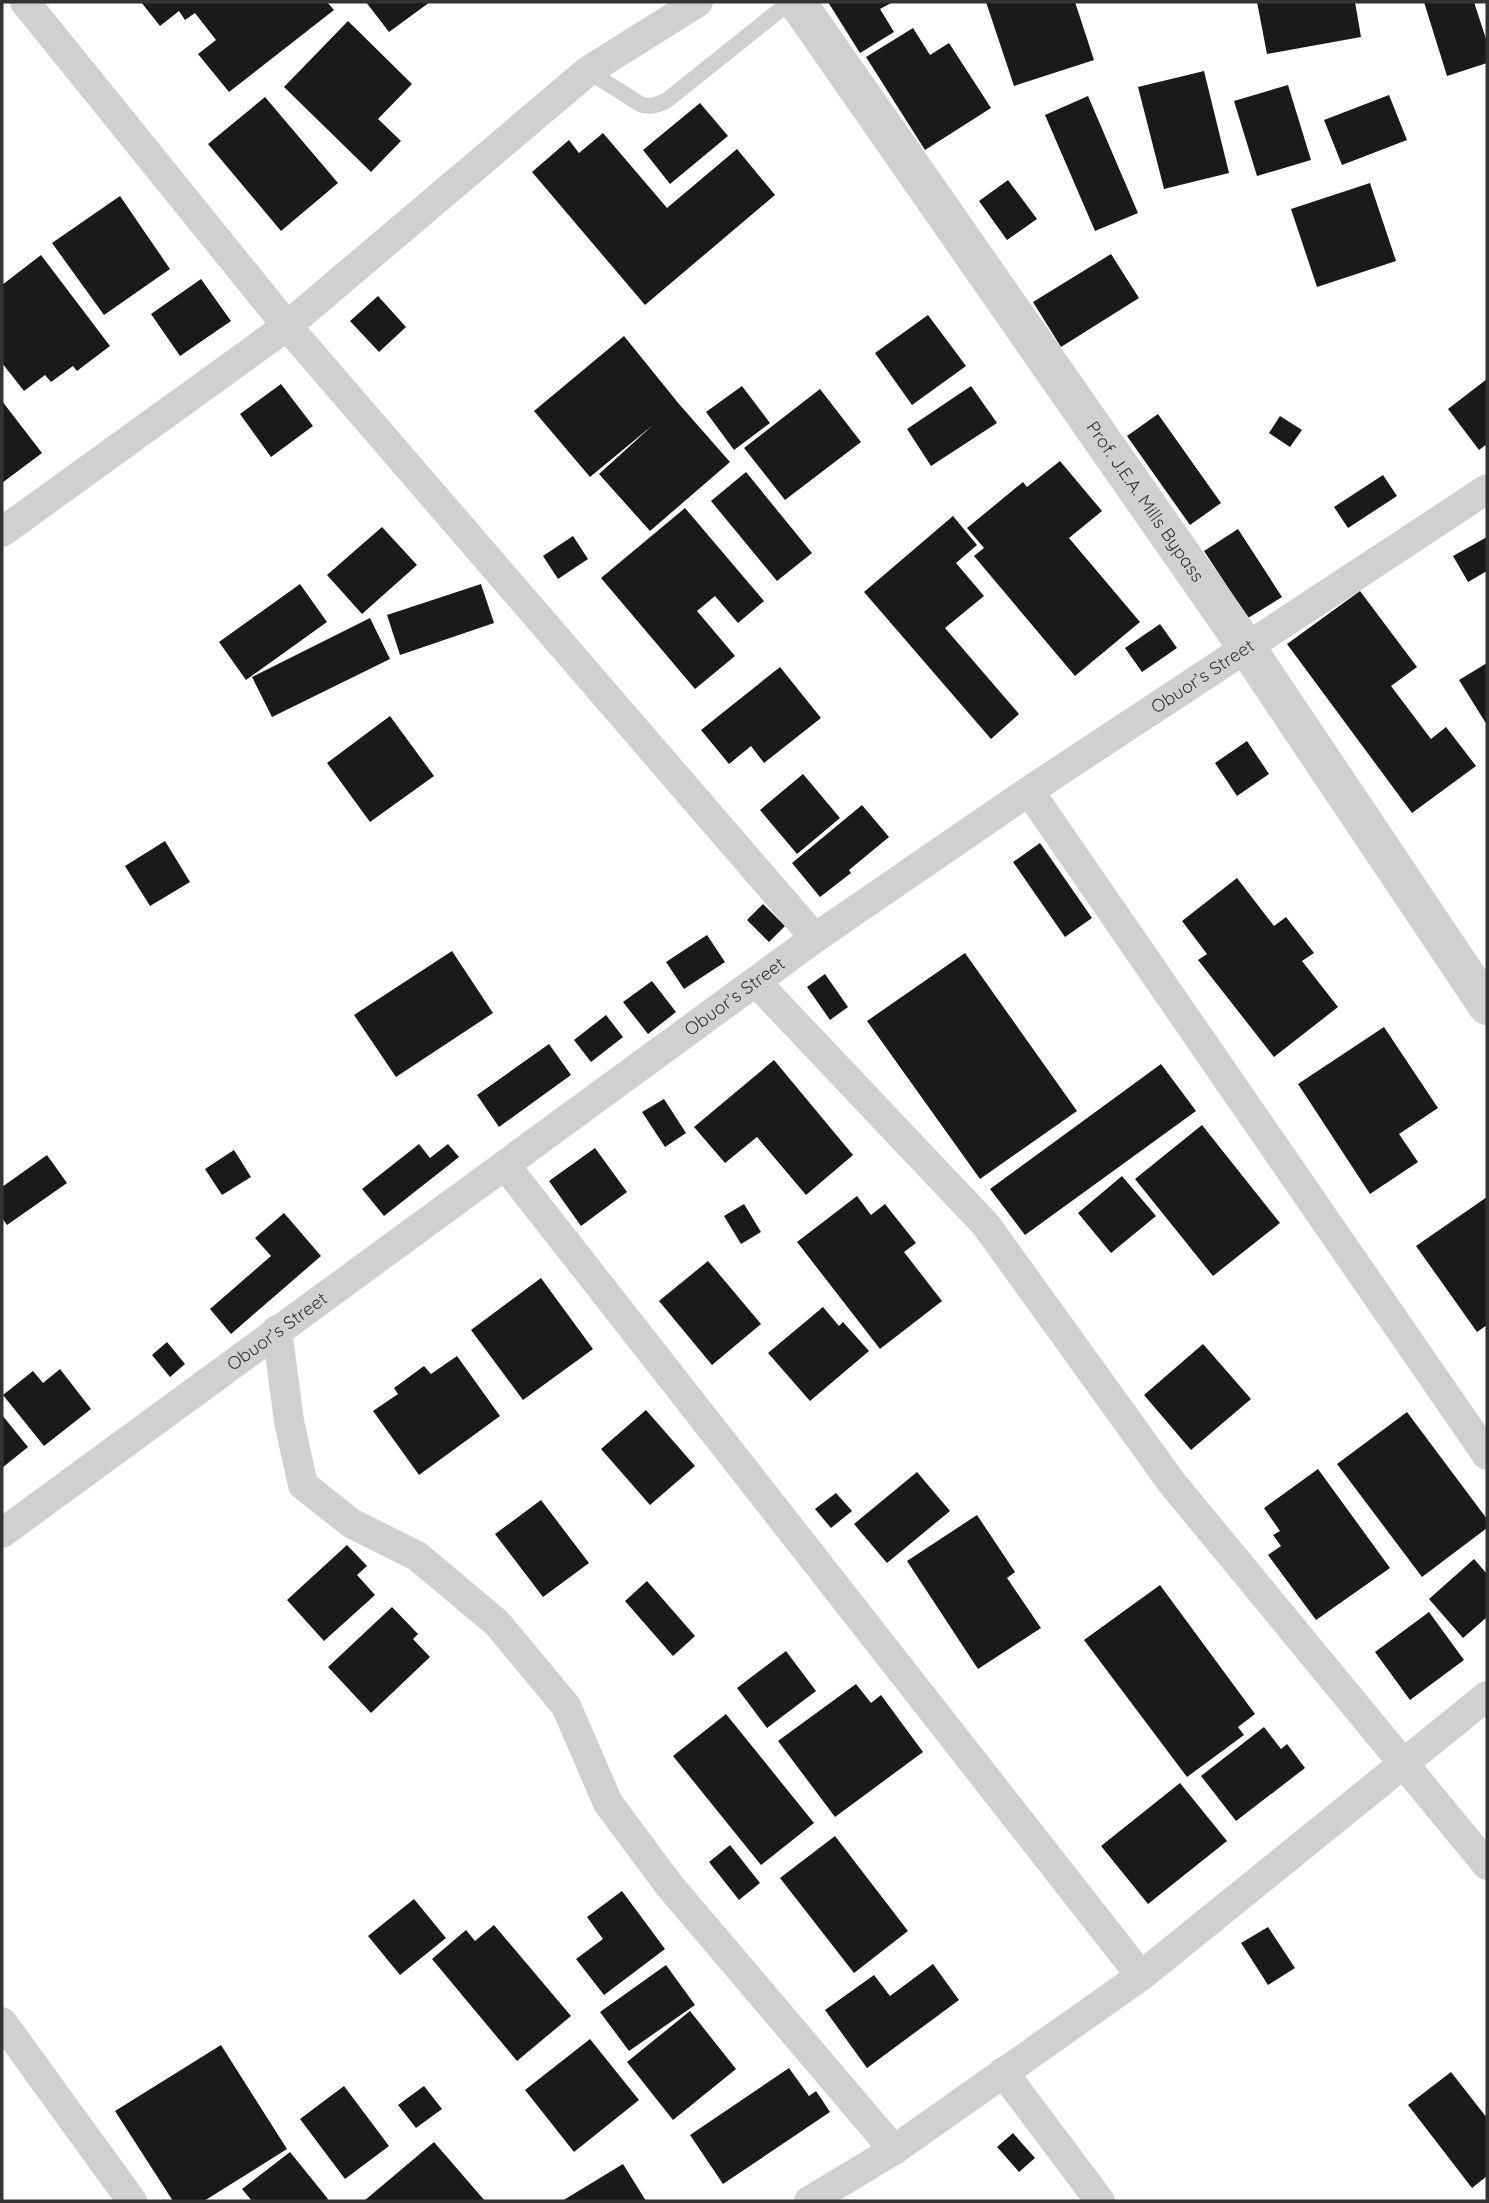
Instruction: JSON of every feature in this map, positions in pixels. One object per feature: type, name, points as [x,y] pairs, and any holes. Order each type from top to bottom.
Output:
[{"type":"street","points":[[25,2],[286,326],[815,938]]},
{"type":"street","points":[[2,532],[286,326],[588,71],[698,2]]},
{"type":"street","name":"Prof. J.E.A. Mills Bypass","points":[[797,2],[1247,648],[1487,1006]]},
{"type":"street","name":"Obuor’s Street","points":[[2,1533],[815,938],[1029,791],[1487,489]]},
{"type":"street","points":[[1029,791],[1487,1455]]},
{"type":"street","points":[[756,982],[986,1225],[1172,1483],[1487,1865]]},
{"type":"street","points":[[505,1165],[1141,1976]]},
{"type":"street","points":[[277,1331],[289,1421],[303,1485],[351,1523],[417,1556],[497,1623],[566,1706],[608,1803],[668,1885],[894,2150]]},
{"type":"street","points":[[809,2201],[894,2150],[1141,1976],[1487,1696]]},
{"type":"street","points":[[2,2022],[132,2201]]},
{"type":"street","points":[[1003,2072],[1100,2201]]},
{"type":"lane","points":[[588,71],[639,104],[647,107],[657,105],[666,101],[790,2]]},
{"type":"building","points":[[141,2],[327,2],[334,10],[229,92],[198,54],[216,40],[195,13],[185,20],[179,11],[160,26]]},
{"type":"building","points":[[366,2],[430,2],[389,32]]},
{"type":"building","points":[[828,2],[893,2],[880,9],[894,32],[860,53]]},
{"type":"building","points":[[986,2],[1075,2],[1094,60],[1014,86]]},
{"type":"building","points":[[1257,2],[1355,2],[1361,37],[1267,54]]},
{"type":"building","points":[[1424,2],[1474,2],[1487,42],[1487,63],[1447,76]]},
{"type":"building","points":[[348,21],[412,84],[378,119],[401,141],[371,172],[284,87]]},
{"type":"building","points":[[913,28],[930,55],[949,43],[991,108],[925,150],[866,57]]},
{"type":"building","points":[[1204,71],[1229,173],[1164,189],[1138,87]]},
{"type":"building","points":[[1288,85],[1311,160],[1257,176],[1234,101]]},
{"type":"building","points":[[1389,95],[1407,140],[1342,165],[1324,120]]},
{"type":"building","points":[[1088,96],[1138,213],[1095,231],[1045,115]]},
{"type":"building","points":[[265,97],[338,183],[281,231],[208,144]]},
{"type":"building","points":[[700,103],[728,136],[670,184],[643,150]]},
{"type":"building","points":[[603,133],[667,208],[737,149],[775,195],[645,305],[532,172],[569,140],[579,153]]},
{"type":"building","points":[[1008,180],[1037,219],[1007,240],[979,201]]},
{"type":"building","points":[[1370,183],[1396,261],[1317,287],[1291,209]]},
{"type":"building","points":[[120,196],[170,269],[104,315],[52,243]]},
{"type":"building","points":[[1111,254],[1139,298],[1061,347],[1033,302]]},
{"type":"building","points":[[41,255],[110,346],[77,371],[73,366],[51,382],[45,375],[24,391],[2,363],[2,285]]},
{"type":"building","points":[[201,279],[231,321],[180,356],[151,314]]},
{"type":"building","points":[[378,296],[406,327],[379,352],[350,321]]},
{"type":"building","points":[[928,315],[966,366],[912,405],[875,353]]},
{"type":"building","points":[[624,336],[730,462],[650,531],[599,474],[653,425],[590,477],[534,411]]},
{"type":"building","points":[[1487,379],[1487,444],[1479,450],[1448,409]]},
{"type":"building","points":[[281,384],[313,426],[271,457],[240,414]]},
{"type":"building","points":[[742,386],[770,423],[734,450],[706,412]]},
{"type":"building","points":[[971,386],[997,423],[931,466],[907,429]]},
{"type":"building","points":[[820,389],[861,442],[785,500],[744,448]]},
{"type":"building","points":[[2,401],[42,453],[2,483]]},
{"type":"building","points":[[1158,414],[1221,503],[1190,525],[1127,436]]},
{"type":"building","points":[[1280,416],[1302,430],[1290,447],[1269,433]]},
{"type":"building","points":[[1060,461],[1102,511],[1069,538],[1140,622],[1075,676],[974,556],[984,548],[967,528],[1023,482],[1027,487]]},
{"type":"building","points":[[746,472],[812,553],[777,581],[711,501]]},
{"type":"building","points":[[1383,475],[1397,496],[1348,528],[1334,507]]},
{"type":"building","points":[[685,508],[764,601],[738,623],[715,596],[697,611],[735,656],[695,689],[601,578]]},
{"type":"building","points":[[953,516],[977,545],[956,563],[984,596],[945,628],[1019,714],[991,739],[864,592]]},
{"type":"building","points":[[382,527],[417,565],[362,614],[327,575]]},
{"type":"building","points":[[1238,529],[1282,597],[1248,618],[1204,551]]},
{"type":"building","points":[[573,536],[588,559],[558,579],[543,556]]},
{"type":"building","points":[[1487,537],[1487,571],[1468,582],[1453,556]]},
{"type":"building","points":[[300,584],[327,622],[246,680],[219,642]]},
{"type":"building","points":[[481,584],[494,623],[400,655],[387,615]]},
{"type":"building","points":[[1360,591],[1417,667],[1391,686],[1431,739],[1446,727],[1476,766],[1412,813],[1287,644]]},
{"type":"building","points":[[370,618],[390,659],[272,717],[252,677]]},
{"type":"building","points":[[1160,624],[1177,648],[1142,672],[1125,648]]},
{"type":"building","points":[[1487,663],[1487,725],[1459,680]]},
{"type":"building","points":[[780,667],[821,718],[764,763],[751,746],[729,764],[701,730]]},
{"type":"building","points":[[390,716],[434,776],[370,822],[327,763]]},
{"type":"building","points":[[1247,741],[1269,774],[1237,796],[1215,763]]},
{"type":"building","points":[[803,774],[840,818],[797,854],[760,810]]},
{"type":"building","points":[[862,805],[889,837],[849,870],[851,873],[820,897],[792,863]]},
{"type":"building","points":[[165,841],[190,882],[150,906],[125,866]]},
{"type":"building","points":[[1040,843],[1092,918],[1065,937],[1013,862]]},
{"type":"building","points":[[1237,878],[1274,926],[1286,917],[1314,953],[1302,961],[1338,1007],[1274,1057],[1198,960],[1207,954],[1182,921]]},
{"type":"building","points":[[763,904],[785,926],[769,942],[747,920]]},
{"type":"building","points":[[707,935],[725,962],[684,989],[666,962]]},
{"type":"building","points":[[452,951],[493,1013],[396,1077],[354,1015]]},
{"type":"building","points":[[965,953],[1077,1111],[980,1179],[867,1021]]},
{"type":"building","points":[[825,974],[848,1007],[830,1020],[807,987]]},
{"type":"building","points":[[652,981],[676,1012],[648,1034],[623,1002]]},
{"type":"building","points":[[606,1015],[623,1037],[591,1062],[574,1040]]},
{"type":"building","points":[[1384,1027],[1438,1108],[1399,1134],[1418,1162],[1370,1194],[1298,1084]]},
{"type":"building","points":[[549,1044],[571,1075],[499,1127],[477,1095]]},
{"type":"building","points":[[774,1060],[853,1155],[806,1195],[757,1137],[725,1163],[694,1127]]},
{"type":"building","points":[[1161,1064],[1196,1111],[1025,1235],[990,1189]]},
{"type":"building","points":[[664,1099],[686,1133],[665,1147],[642,1112]]},
{"type":"building","points":[[1202,1125],[1280,1223],[1213,1276],[1135,1179]]},
{"type":"building","points":[[419,1144],[430,1158],[448,1144],[459,1157],[384,1216],[362,1189]]},
{"type":"building","points":[[595,1148],[627,1192],[581,1226],[549,1181]]},
{"type":"building","points":[[234,1150],[251,1177],[222,1195],[205,1169]]},
{"type":"building","points":[[47,1155],[67,1183],[7,1225],[2,1218],[2,1187]]},
{"type":"building","points":[[1122,1176],[1156,1216],[1111,1253],[1078,1213]]},
{"type":"building","points":[[857,1196],[871,1215],[885,1204],[916,1243],[904,1252],[942,1301],[880,1349],[797,1242]]},
{"type":"building","points":[[1487,1197],[1487,1325],[1477,1332],[1416,1246]]},
{"type":"building","points":[[744,1204],[761,1232],[741,1244],[724,1216]]},
{"type":"building","points":[[284,1213],[321,1256],[231,1334],[210,1309],[271,1256],[255,1238]]},
{"type":"building","points":[[708,1261],[761,1324],[712,1365],[659,1301]]},
{"type":"building","points":[[541,1278],[593,1349],[523,1400],[471,1330]]},
{"type":"building","points":[[823,1307],[839,1326],[843,1322],[869,1351],[810,1401],[768,1353]]},
{"type":"building","points":[[167,1342],[185,1364],[170,1377],[152,1355]]},
{"type":"building","points":[[1203,1344],[1251,1399],[1191,1450],[1144,1395]]},
{"type":"building","points":[[457,1356],[500,1416],[419,1475],[373,1411],[398,1394],[394,1388],[424,1366],[431,1374]]},
{"type":"building","points":[[60,1369],[91,1409],[44,1446],[3,1395],[33,1371],[43,1383]]},
{"type":"building","points":[[646,1410],[695,1466],[650,1505],[601,1449]]},
{"type":"building","points":[[1407,1412],[1487,1519],[1487,1528],[1422,1577],[1337,1464]]},
{"type":"building","points":[[2,1415],[28,1447],[2,1468]]},
{"type":"building","points":[[1318,1469],[1390,1568],[1316,1620],[1268,1555],[1281,1546],[1273,1535],[1280,1531],[1264,1508]]},
{"type":"building","points":[[917,1472],[950,1511],[887,1563],[854,1524]]},
{"type":"building","points":[[836,1493],[852,1511],[831,1528],[815,1509]]},
{"type":"building","points":[[541,1500],[589,1563],[543,1597],[495,1534]]},
{"type":"building","points":[[977,1515],[1015,1572],[1007,1578],[1041,1628],[978,1669],[907,1561]]},
{"type":"building","points":[[347,1545],[367,1566],[357,1575],[375,1595],[324,1641],[287,1600]]},
{"type":"building","points":[[1474,1559],[1487,1574],[1487,1617],[1463,1638],[1429,1599]]},
{"type":"building","points":[[647,1581],[695,1636],[673,1656],[625,1601]]},
{"type":"building","points":[[1160,1585],[1255,1714],[1238,1727],[1244,1735],[1187,1777],[1084,1640]]},
{"type":"building","points":[[392,1607],[418,1634],[413,1639],[430,1657],[371,1713],[328,1667]]},
{"type":"building","points":[[1429,1612],[1464,1660],[1410,1700],[1375,1652]]},
{"type":"building","points":[[786,1651],[816,1691],[767,1728],[737,1688]]},
{"type":"building","points":[[856,1684],[871,1703],[881,1695],[923,1752],[835,1817],[778,1741]]},
{"type":"building","points":[[726,1714],[814,1823],[761,1865],[673,1756]]},
{"type":"building","points":[[1264,1727],[1281,1749],[1287,1744],[1305,1768],[1236,1821],[1201,1776]]},
{"type":"building","points":[[1180,1783],[1227,1841],[1148,1904],[1101,1846]]},
{"type":"building","points":[[835,1836],[908,1931],[854,1973],[780,1878]]},
{"type":"building","points":[[730,1845],[760,1883],[739,1900],[709,1862]]},
{"type":"building","points":[[622,1891],[665,1949],[604,1995],[576,1959],[603,1939],[587,1917]]},
{"type":"building","points":[[414,1899],[446,1938],[400,1975],[368,1936]]},
{"type":"building","points":[[494,1925],[571,2016],[517,2061],[432,1959],[466,1930],[475,1941]]},
{"type":"building","points":[[1268,1927],[1295,1968],[1268,1985],[1241,1943]]},
{"type":"building","points":[[933,1964],[959,2000],[867,2068],[825,2010],[874,1975],[890,1996]]},
{"type":"building","points":[[666,1965],[695,2005],[629,2051],[600,2012]]},
{"type":"building","points":[[690,2011],[736,2069],[673,2120],[627,2062]]},
{"type":"building","points":[[590,2039],[639,2100],[574,2152],[525,2090]]},
{"type":"building","points":[[221,2045],[287,2149],[204,2201],[173,2201],[115,2111]]},
{"type":"building","points":[[789,2068],[809,2096],[816,2091],[830,2112],[723,2184],[690,2135]]},
{"type":"building","points":[[1451,2072],[1487,2118],[1487,2176],[1472,2188],[1408,2105]]},
{"type":"building","points":[[344,2086],[389,2146],[345,2179],[300,2119]]},
{"type":"building","points":[[424,2086],[442,2109],[416,2128],[398,2105]]},
{"type":"building","points":[[1013,2133],[1035,2158],[1019,2172],[997,2147]]},
{"type":"building","points":[[434,2142],[485,2201],[364,2201]]},
{"type":"building","points":[[290,2152],[328,2199],[252,2201],[242,2189]]},
{"type":"building","points":[[623,2164],[646,2201],[562,2201]]}]
